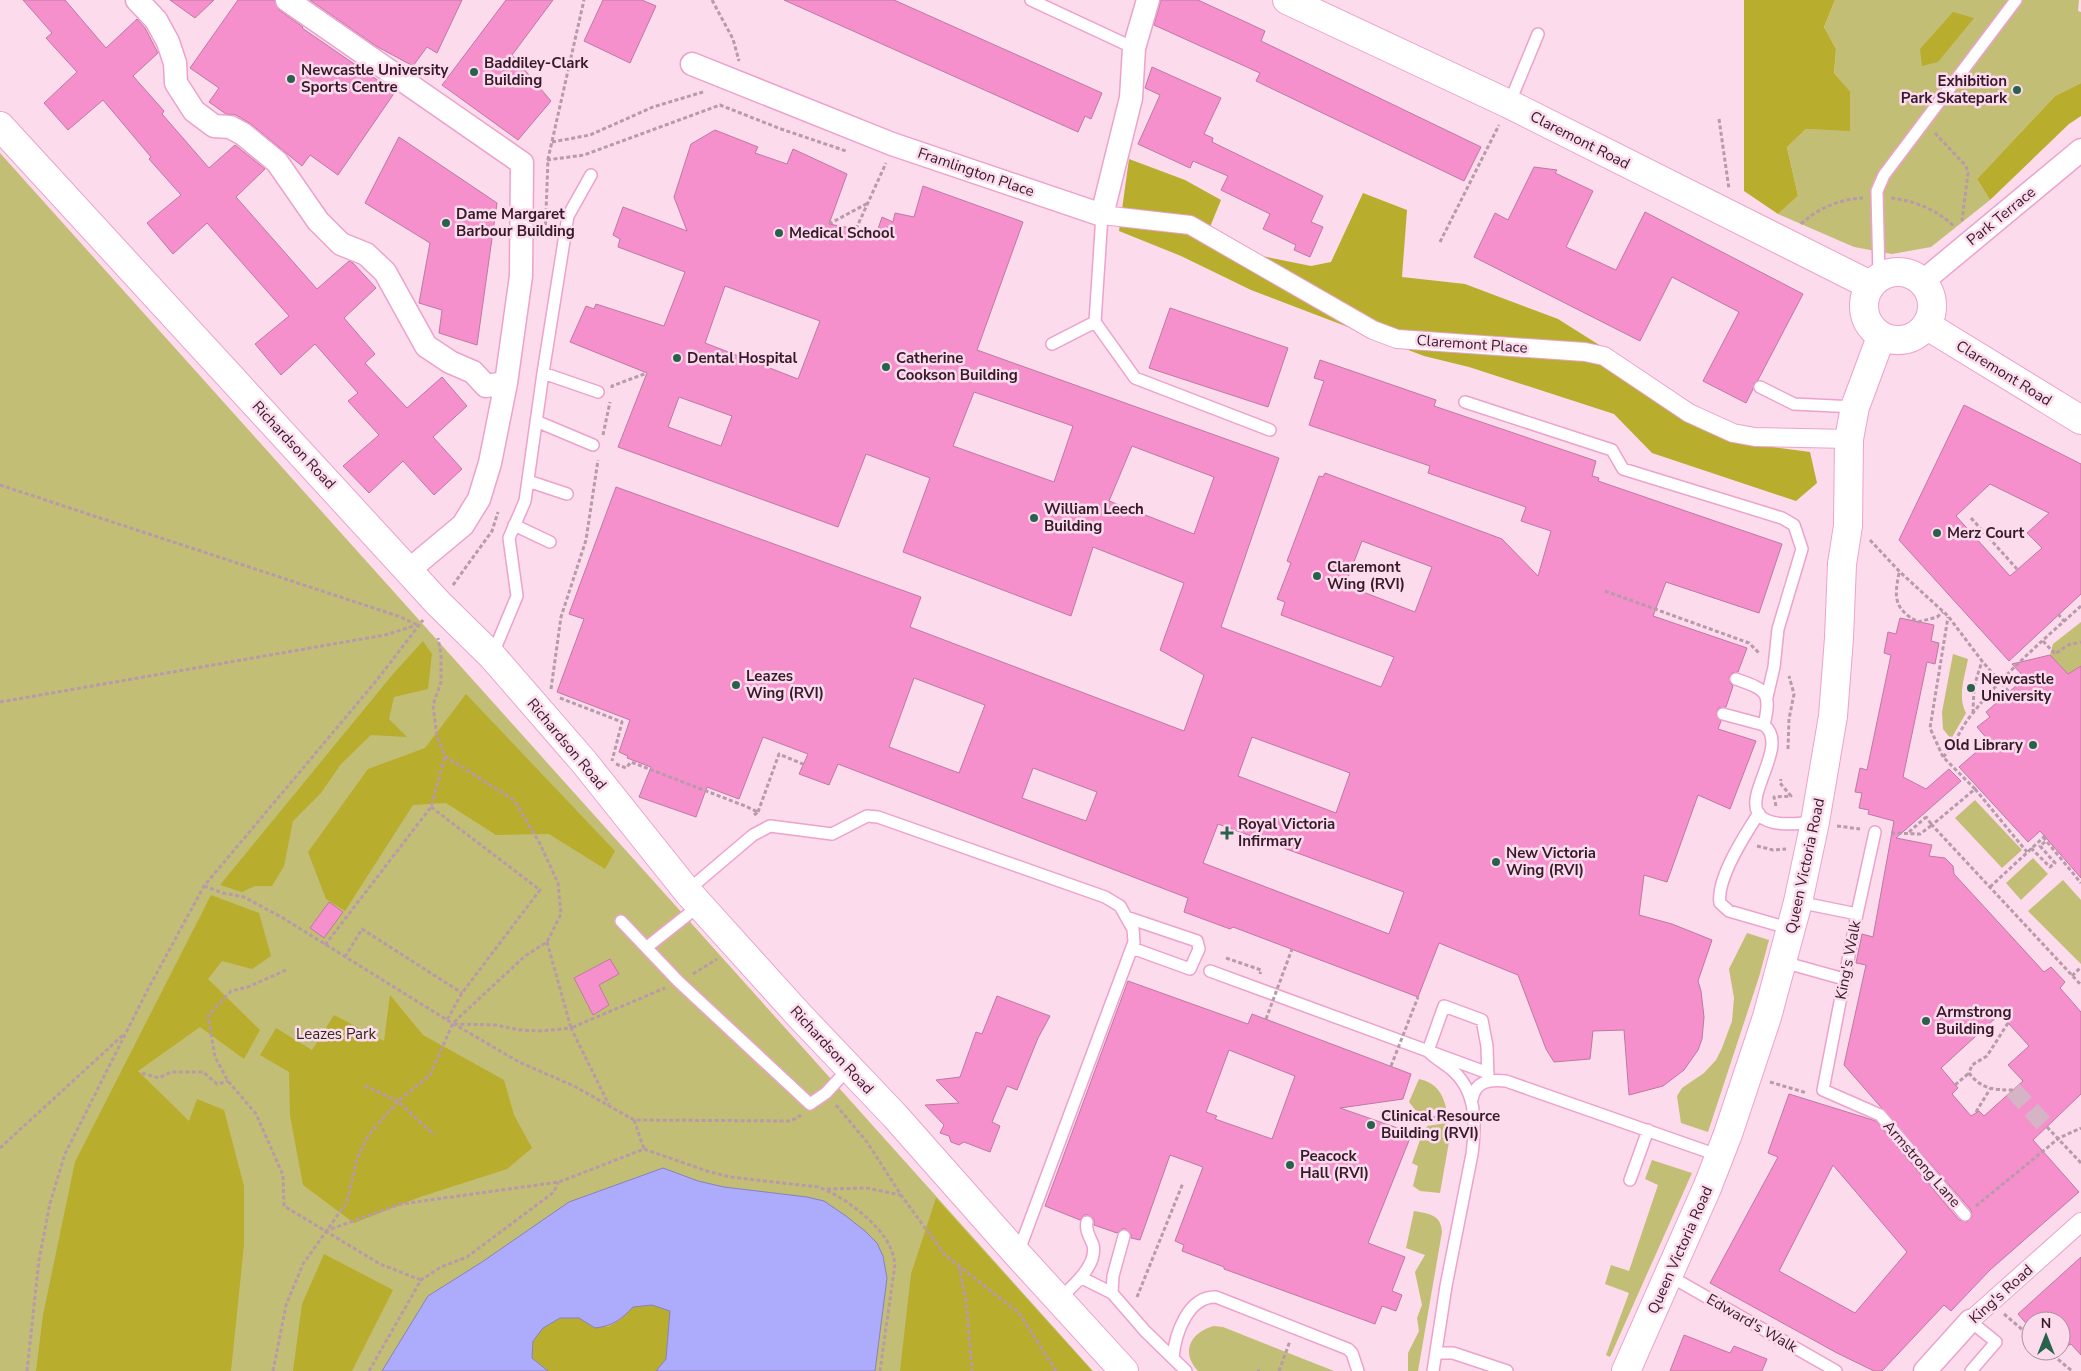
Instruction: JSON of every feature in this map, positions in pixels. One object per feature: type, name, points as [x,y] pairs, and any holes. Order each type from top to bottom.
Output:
[{"type":"street","points":[[137,0],[156,20],[168,42],[175,63],[176,83],[194,112],[214,126],[230,127],[243,134],[277,162],[318,221],[341,244],[366,254],[385,272],[426,346],[450,362],[473,372],[486,386],[506,384]]},
{"type":"street","points":[[287,0],[522,163],[521,276],[506,384],[490,463],[479,499],[463,525],[409,570]]},
{"type":"street","points":[[1102,215],[1132,98],[1134,48],[1148,0]]},
{"type":"street","name":"Claremont Road","points":[[1286,0],[1509,104],[1734,216],[1874,281]]},
{"type":"street","name":"Framlington Place","points":[[692,64],[892,144],[1102,215]]},
{"type":"street","name":"Richardson Road","points":[[0,126],[438,603],[492,656],[584,762],[694,898],[736,946],[895,1116],[1124,1371]]},
{"type":"street","name":"Park Terrace","points":[[1922,282],[2081,150]]},
{"type":"street","name":"Claremont Place","points":[[1102,215],[1190,225],[1373,330],[1397,339],[1585,352],[1604,356],[1689,412],[1733,433],[1754,437],[1849,438]]},
{"type":"street","points":[[1891,272],[1907,273],[1922,282],[1929,291],[1932,300],[1932,312],[1922,331],[1909,339],[1895,341],[1881,337],[1871,329],[1864,314],[1863,300],[1874,281],[1891,272]]},
{"type":"street","name":"Claremont Road","points":[[1926,325],[2081,420]]},
{"type":"street","name":"Queen Victoria Road","points":[[1626,1371],[1720,1156],[1752,1065],[1792,929],[1815,822],[1828,748],[1835,691],[1842,564],[1848,526],[1849,438],[1855,407],[1881,337]]},
{"type":"street","name":"King's Road","points":[[1933,1367],[1970,1321],[2081,1222]]},
{"type":"lane","points":[[1031,0],[1134,48]]},
{"type":"lane","points":[[1874,281],[1877,256],[1877,191],[1884,175],[2016,0]]},
{"type":"lane","points":[[1509,104],[1538,34]]},
{"type":"lane","points":[[492,656],[518,596],[509,538],[525,502],[568,216],[591,176]]},
{"type":"lane","points":[[1102,215],[1095,322],[1135,378],[1270,430]]},
{"type":"lane","points":[[1052,344],[1095,322]]},
{"type":"lane","points":[[543,373],[598,392]]},
{"type":"lane","points":[[1760,387],[1794,404],[1855,407]]},
{"type":"lane","points":[[1465,402],[1612,450],[1622,469],[1782,518],[1794,525],[1802,549],[1778,629],[1774,667],[1766,697]]},
{"type":"lane","points":[[536,421],[596,450]]},
{"type":"lane","points":[[528,481],[567,494]]},
{"type":"lane","points":[[514,525],[550,542]]},
{"type":"lane","points":[[1736,679],[1761,688],[1766,697],[1768,709],[1764,725]]},
{"type":"lane","points":[[1724,714],[1764,725],[1769,729],[1773,742],[1755,801],[1759,814],[1764,818],[1779,823],[1815,822]]},
{"type":"lane","points":[[1759,814],[1742,839],[1720,890],[1720,903],[1729,911],[1792,929]]},
{"type":"lane","points":[[646,947],[753,835],[770,826],[832,834],[868,816],[873,816],[1105,897],[1120,906],[1133,929],[1134,942],[1018,1255]]},
{"type":"lane","name":"King's Walk","points":[[1823,1090],[1857,914],[1881,832]]},
{"type":"lane","points":[[1798,902],[1857,914]]},
{"type":"lane","points":[[1126,917],[1197,941],[1199,948],[1190,969],[1132,948]]},
{"type":"lane","points":[[620,920],[678,981],[810,1104],[826,1093],[849,1068]]},
{"type":"lane","points":[[1783,962],[1844,979]]},
{"type":"lane","points":[[1210,972],[1428,1051],[1488,1076],[1524,1086],[1720,1156]]},
{"type":"lane","points":[[1428,1051],[1444,1006],[1482,1020],[1487,1046],[1488,1076],[1477,1087],[1472,1100]]},
{"type":"lane","points":[[1428,1051],[1458,1076],[1472,1100],[1475,1133],[1446,1286],[1433,1371]]},
{"type":"lane","name":"Armstrong Lane","points":[[1823,1090],[1880,1116],[1965,1215]]},
{"type":"lane","points":[[1630,1180],[1648,1130]]},
{"type":"lane","points":[[1059,1300],[1082,1278],[1093,1251],[1087,1231],[1087,1222]]},
{"type":"lane","points":[[1112,1293],[1113,1276],[1124,1236]]},
{"type":"lane","name":"Edward's Walk","points":[[1668,1275],[1836,1371]]},
{"type":"lane","points":[[1082,1278],[1112,1293],[1127,1312],[1186,1371]]},
{"type":"lane","points":[[1173,1358],[1174,1346],[1180,1327],[1195,1304],[1201,1298],[1216,1297],[1348,1349],[1352,1353],[1358,1371]]},
{"type":"lane","points":[[1970,1321],[1996,1342],[1971,1371]]},
{"type":"lane","points":[[1436,1352],[1453,1352],[1507,1371]]},
{"type":"path","points":[[712,0],[734,39],[745,84]]},
{"type":"path","points":[[552,142],[590,135],[653,107],[706,91]]},
{"type":"path","points":[[1440,242],[1509,104]]},
{"type":"path","points":[[522,163],[584,155],[720,105],[781,129],[851,152]]},
{"type":"path","points":[[1719,119],[1734,216]]},
{"type":"path","points":[[1924,121],[1966,166],[1968,173],[1962,224]]},
{"type":"path","points":[[877,161],[895,166]]},
{"type":"path","points":[[856,229],[886,164]]},
{"type":"path","points":[[829,224],[868,203]]},
{"type":"path","points":[[603,437],[612,386],[647,373]]},
{"type":"path","points":[[550,694],[561,617],[586,540],[596,450]]},
{"type":"path","points":[[0,485],[398,616],[418,625]]},
{"type":"path","points":[[1971,518],[2017,569]]},
{"type":"path","points":[[1869,539],[1900,572],[1948,616],[1982,661],[2009,692]]},
{"type":"path","points":[[1900,572],[1896,590],[1898,605],[1904,614],[1918,622],[1937,617],[1943,612]]},
{"type":"path","points":[[1943,757],[1952,748],[1968,718],[2000,681],[2081,606]]},
{"type":"path","points":[[2058,614],[2064,621]]},
{"type":"path","points":[[1948,616],[1930,728],[1943,757],[1974,789],[2027,852]]},
{"type":"path","points":[[422,620],[428,627]]},
{"type":"path","points":[[0,702],[385,634],[418,625]]},
{"type":"path","points":[[27,1371],[39,1260],[50,1203],[65,1154],[126,1033],[204,886],[377,680],[418,625]]},
{"type":"path","points":[[273,1371],[286,1305],[303,1264],[347,1202],[357,1159],[368,1136],[398,1101],[430,1076],[453,1024],[524,956],[547,942],[561,914],[558,883],[540,844],[515,801],[446,756],[437,737],[434,705],[441,682],[439,639],[433,633]]},
{"type":"path","points":[[2043,641],[2055,654],[2068,646],[2081,642]]},
{"type":"path","points":[[1973,714],[1974,687],[1982,661]]},
{"type":"path","points":[[559,698],[622,722],[612,762],[626,768],[631,762],[758,812]]},
{"type":"path","points":[[750,818],[758,812],[779,754],[803,764]]},
{"type":"path","points":[[325,946],[431,807],[446,756]]},
{"type":"path","points":[[1881,832],[1920,834],[1974,789]]},
{"type":"path","points":[[431,807],[540,890],[462,993],[447,1020]]},
{"type":"path","points":[[1909,833],[1925,816],[2081,985]]},
{"type":"path","points":[[1990,887],[2044,836],[2046,841],[2081,883]]},
{"type":"path","points":[[1742,839],[1773,850],[1788,848]]},
{"type":"path","points":[[2031,848],[2050,867],[2055,863],[2040,846],[2046,841]]},
{"type":"path","points":[[204,886],[223,893],[244,897],[283,918],[325,946],[519,1062],[574,1086],[634,1120],[791,1121],[803,1114],[810,1104]]},
{"type":"path","points":[[345,957],[362,929],[462,993]]},
{"type":"path","points":[[547,942],[571,1028],[609,1106]]},
{"type":"path","points":[[453,1024],[496,1025],[520,1030],[542,1031],[571,1028],[654,994],[713,962],[736,946]]},
{"type":"path","points":[[1266,1019],[1292,949]]},
{"type":"path","points":[[2072,976],[2081,967]]},
{"type":"path","points":[[286,970],[248,987],[231,991],[208,1016],[215,1057],[228,1081],[256,1114],[283,1175],[284,1206],[380,1264],[421,1280]]},
{"type":"path","points":[[1391,1066],[1418,997]]},
{"type":"path","points":[[1955,1085],[1969,1073],[1972,1064],[1987,1056],[2008,1024]]},
{"type":"path","points":[[0,1148],[106,1049],[126,1033]]},
{"type":"path","points":[[142,1073],[159,1078],[171,1072],[204,1072],[217,1084],[228,1081]]},
{"type":"path","points":[[1969,1073],[1976,1082],[1990,1090],[2013,1090]]},
{"type":"path","points":[[1767,1081],[1811,1095]]},
{"type":"path","points":[[365,1086],[398,1101],[434,1135]]},
{"type":"path","points":[[1976,1112],[1990,1090]]},
{"type":"path","points":[[826,1093],[868,1142],[901,1195],[945,1255],[1019,1313],[1056,1371]]},
{"type":"path","points":[[1380,1113],[1419,1120],[1460,1114]]},
{"type":"path","points":[[634,1120],[644,1149]]},
{"type":"path","points":[[2048,1127],[2081,1163]]},
{"type":"path","points":[[1965,1215],[2058,1138],[2081,1128]]},
{"type":"path","points":[[325,1232],[401,1204],[559,1182],[644,1149],[730,1177],[784,1182],[826,1189],[867,1188],[901,1195]]},
{"type":"path","points":[[369,1371],[421,1280],[441,1267],[467,1257],[554,1192],[559,1182]]},
{"type":"path","points":[[1127,1312],[1134,1306],[1183,1182]]},
{"type":"path","points":[[826,1189],[855,1208],[869,1220],[881,1232],[891,1249],[895,1264],[880,1371]]},
{"type":"path","points":[[958,1266],[966,1301],[972,1371]]},
{"type":"path","points":[[1990,1303],[2021,1329]]},
{"type":"path","points":[[1278,1371],[1294,1328]]},
{"type":"path","points":[[2060,1361],[2072,1371]]},
{"type":"green space","points":[[1744,0],[1835,0],[1824,27],[1836,49],[1834,73],[1850,91],[1850,131],[1806,129],[1787,147],[1798,196],[1778,214],[1744,191]]},
{"type":"green space","points":[[1835,0],[2079,0],[2078,11],[2081,12],[2081,83],[2055,96],[1977,179],[1990,200],[1931,247],[1892,254],[1854,247],[1778,214],[1798,196],[1787,147],[1806,129],[1850,130],[1850,91],[1834,73],[1836,49],[1824,27]]},
{"type":"green space","points":[[1953,12],[1974,18],[1938,62],[1922,66],[1920,49]]},
{"type":"green space","points":[[2081,83],[2081,116],[2069,124],[1990,200],[1977,179],[2055,96]]},
{"type":"green space","name":"Leazes Park","points":[[0,153],[1093,1371],[0,1371]]},
{"type":"green space","points":[[1129,159],[1185,180],[1221,200],[1203,244],[1311,266],[1331,262],[1363,193],[1407,210],[1402,277],[1465,284],[1558,319],[1758,445],[1810,452],[1817,483],[1796,501],[1652,453],[1614,414],[1469,367],[1424,356],[1251,290],[1181,256],[1119,231]]},
{"type":"green space","points":[[2081,622],[2081,666],[2068,674],[2050,655],[2053,644]]},
{"type":"green space","points":[[423,641],[432,654],[428,689],[394,697],[389,719],[407,737],[371,735],[341,764],[321,793],[293,821],[284,866],[272,886],[255,886],[242,892],[220,885],[393,674]]},
{"type":"green space","points":[[1953,654],[1968,659],[1962,693],[1963,707],[1966,713],[1951,739],[1943,729],[1942,712]]},
{"type":"green space","points":[[466,694],[615,851],[605,869],[549,834],[496,835],[446,803],[413,805],[345,911],[326,899],[308,852],[368,769],[425,748]]},
{"type":"green space","points":[[1975,800],[2022,850],[2002,868],[1955,818]]},
{"type":"green space","points":[[2033,858],[2048,874],[2021,900],[2006,883]]},
{"type":"green space","points":[[2063,880],[2081,900],[2081,964],[2028,911]]},
{"type":"green space","points":[[211,895],[259,913],[271,956],[252,969],[222,961],[208,979],[260,1030],[244,1059],[200,1027],[138,1071],[189,1121],[197,1099],[224,1110],[244,1186],[244,1245],[231,1371],[36,1371],[43,1315],[75,1162]]},
{"type":"green space","points":[[1747,933],[1769,940],[1759,977],[1708,1132],[1681,1123],[1677,1096],[1682,1088],[1704,1073],[1716,1060],[1722,1048],[1732,1021],[1733,1010],[1734,998],[1729,969]]},
{"type":"green space","points":[[390,995],[423,1035],[504,1080],[514,1115],[532,1148],[507,1169],[420,1197],[354,1223],[303,1185],[290,1116],[289,1072],[260,1055],[276,1028],[312,1050],[334,1015],[384,1041]]},
{"type":"green space","points":[[1419,1079],[1425,1080],[1437,1089],[1443,1098],[1446,1108],[1417,1112],[1409,1102]]},
{"type":"green space","points":[[1447,1123],[1450,1136],[1440,1193],[1420,1191],[1413,1186],[1418,1166],[1412,1163],[1420,1140],[1427,1126]]},
{"type":"green space","points":[[1652,1160],[1692,1173],[1610,1357],[1606,1355],[1629,1293],[1605,1284],[1611,1265],[1629,1271],[1658,1185],[1645,1179]]},
{"type":"green space","points":[[936,1198],[1092,1371],[900,1371],[911,1274]]},
{"type":"green space","points":[[1414,1211],[1437,1218],[1442,1232],[1418,1371],[1408,1371],[1408,1353],[1419,1331],[1417,1318],[1422,1305],[1415,1272],[1425,1255],[1406,1248]]},
{"type":"green space","points":[[324,1254],[393,1290],[352,1371],[293,1371],[302,1304]]},
{"type":"green space","points":[[652,1305],[670,1311],[666,1359],[656,1371],[548,1371],[532,1358],[533,1341],[543,1328],[560,1318],[579,1318],[608,1327],[620,1320],[633,1307]]},
{"type":"green space","points":[[1214,1326],[1223,1327],[1334,1371],[1198,1371],[1190,1357],[1189,1350],[1191,1344],[1199,1333]]},
{"type":"shaded area","points":[[663,1168],[698,1181],[724,1187],[807,1197],[824,1201],[865,1231],[877,1243],[883,1256],[887,1278],[875,1371],[656,1371],[666,1359],[670,1311],[652,1305],[633,1307],[616,1322],[606,1326],[595,1328],[579,1318],[560,1318],[543,1328],[533,1341],[532,1358],[548,1371],[382,1371],[428,1296],[482,1262],[569,1202]]},
{"type":"building","points":[[23,0],[65,0],[106,48],[137,19],[145,28],[158,53],[133,76],[164,111],[162,114],[209,168],[235,145],[265,169],[236,197],[317,289],[349,261],[376,288],[344,318],[375,354],[365,363],[407,408],[442,377],[467,406],[433,437],[462,469],[434,495],[403,461],[369,493],[343,466],[379,435],[348,401],[358,393],[315,344],[281,375],[255,344],[289,316],[207,223],[173,254],[147,223],[181,195],[149,159],[151,157],[103,100],[68,130],[44,103],[77,72],[46,38],[52,33]]},
{"type":"building","points":[[170,0],[214,0],[195,18]]},
{"type":"building","name":"Newcastle University Sports Centre","points":[[238,0],[274,0],[279,10],[302,28],[395,92],[338,175],[310,155],[302,166],[251,124],[236,115],[226,114],[209,102],[219,88],[190,68]]},
{"type":"building","points":[[310,0],[462,0],[437,53],[427,47],[413,66],[376,46]]},
{"type":"building","name":"Baddiley-Clark Building","points":[[506,0],[553,0],[512,55],[551,101],[518,140],[442,85]]},
{"type":"building","points":[[603,0],[642,0],[656,6],[630,63],[584,41]]},
{"type":"building","points":[[784,0],[894,0],[1102,93],[1091,119],[1085,116],[1078,132]]},
{"type":"building","points":[[1161,0],[1198,0],[1265,31],[1261,41],[1481,147],[1464,181],[1256,81],[1260,73],[1154,25]]},
{"type":"building","points":[[1152,67],[1221,98],[1204,134],[1213,138],[1212,142],[1323,196],[1311,222],[1323,227],[1310,257],[1294,250],[1296,245],[1263,229],[1270,214],[1221,190],[1228,176],[1193,161],[1190,168],[1138,144],[1160,95],[1145,88]]},
{"type":"building","points":[[715,130],[758,147],[755,153],[787,164],[793,149],[847,174],[829,224],[856,229],[875,238],[882,217],[893,222],[895,213],[914,217],[923,186],[1023,222],[977,350],[1279,458],[1221,627],[1381,687],[1394,657],[1281,615],[1285,602],[1277,599],[1291,563],[1287,561],[1319,476],[1323,477],[1325,473],[1502,539],[1538,576],[1551,531],[1521,521],[1526,507],[1428,473],[1430,466],[1309,425],[1324,381],[1314,378],[1320,360],[1436,400],[1434,406],[1596,461],[1592,476],[1599,478],[1598,481],[1782,544],[1759,613],[1666,582],[1653,616],[1747,648],[1738,672],[1732,673],[1729,677],[1730,683],[1733,686],[1726,707],[1718,708],[1716,715],[1721,721],[1718,729],[1756,741],[1730,809],[1698,795],[1667,882],[1644,875],[1639,915],[1672,924],[1712,940],[1698,981],[1704,1017],[1702,1039],[1698,1050],[1684,1070],[1663,1086],[1629,1095],[1624,1030],[1593,1031],[1590,1059],[1554,1062],[1546,1049],[1518,975],[1439,943],[1418,997],[1233,927],[1230,929],[1184,912],[1188,898],[838,764],[829,785],[799,774],[808,754],[763,737],[739,799],[707,787],[696,817],[639,797],[651,767],[627,758],[628,756],[619,752],[630,720],[557,692],[584,619],[569,614],[616,487],[921,597],[910,627],[1184,731],[1204,675],[1160,650],[1184,583],[1093,547],[1071,616],[903,552],[930,478],[866,454],[838,527],[618,447],[647,373],[570,342],[586,306],[594,309],[596,304],[664,326],[685,272],[618,247],[620,239],[613,235],[623,207],[687,231],[674,197],[691,144]],"holes":[[[725,286],[820,321],[798,379],[705,343]],[[974,392],[1073,426],[1054,482],[953,446]],[[679,397],[732,416],[721,446],[668,427]],[[1132,446],[1214,477],[1194,534],[1109,501]],[[1362,541],[1432,567],[1415,612],[1345,585]],[[914,678],[985,705],[959,773],[889,747]],[[1252,737],[1350,773],[1336,813],[1238,776]],[[1033,768],[1097,792],[1086,821],[1022,798]],[[1218,824],[1404,892],[1389,934],[1203,863]]]},
{"type":"building","name":"Dame Margaret Barbour Building","points":[[399,137],[497,203],[477,345],[439,333],[442,310],[419,303],[430,243],[365,203]]},
{"type":"building","points":[[1534,167],[1557,170],[1555,173],[1593,191],[1566,247],[1616,270],[1645,212],[1803,294],[1758,380],[1754,383],[1746,403],[1703,381],[1739,312],[1672,277],[1640,341],[1474,257],[1495,213],[1508,220]]},
{"type":"building","points":[[1170,308],[1288,348],[1268,407],[1149,368]]},
{"type":"building","name":"Merz Court","points":[[1964,405],[2081,464],[2081,594],[2009,661],[1899,540]],"holes":[[[1990,484],[2049,513],[2027,533],[2042,548],[2010,576],[1956,516]]]},
{"type":"building","points":[[1900,618],[1934,625],[1931,641],[1939,643],[1935,664],[1927,662],[1903,777],[1926,789],[1949,769],[1961,781],[1896,838],[1932,845],[1929,856],[1945,858],[1953,866],[1954,874],[2044,972],[2051,967],[2065,982],[2060,988],[2081,1012],[2081,1094],[2033,1140],[2079,1192],[1990,1270],[1951,1311],[1944,1305],[1882,1371],[1874,1371],[1837,1353],[1710,1283],[1778,1157],[1768,1153],[1789,1094],[1876,1121],[1959,1220],[1967,1222],[1972,1217],[1971,1210],[1844,1065],[1866,965],[1856,963],[1862,934],[1873,937],[1894,821],[1868,814],[1869,810],[1859,808],[1862,793],[1855,792],[1860,768],[1867,770],[1891,655],[1884,653],[1888,632],[1896,634]],"holes":[[[2000,1014],[2029,1046],[2008,1065],[2023,1081],[1984,1116],[1979,1111],[1971,1116],[1952,1094],[1958,1088],[1941,1068]],[[1833,1165],[1907,1252],[1855,1313],[1779,1271]]]},
{"type":"building","name":"Old Library","points":[[2050,655],[2068,674],[2081,666],[2081,878],[2040,831],[2028,842],[1959,767],[1989,741],[1977,727],[1990,717],[1986,712],[2025,678],[2012,664]]},
{"type":"building","points":[[329,902],[343,912],[324,938],[310,928]]},
{"type":"building","points":[[610,959],[619,974],[599,985],[609,1005],[593,1015],[574,978]]},
{"type":"building","points":[[1128,981],[1248,1024],[1252,1014],[1411,1074],[1403,1099],[1340,1108],[1412,1133],[1368,1243],[1405,1257],[1392,1291],[1402,1295],[1396,1311],[1382,1306],[1375,1324],[1224,1269],[1224,1267],[1182,1251],[1184,1245],[1175,1241],[1203,1167],[1170,1155],[1140,1240],[1131,1238],[1131,1234],[1126,1229],[1122,1229],[1117,1233],[1094,1225],[1094,1219],[1088,1215],[1084,1215],[1080,1220],[1045,1206]],"holes":[[[1229,1050],[1295,1076],[1272,1139],[1215,1119],[1217,1116],[1206,1112]]]},
{"type":"building","points":[[997,996],[1050,1016],[1038,1038],[1017,1090],[1007,1086],[992,1122],[1000,1126],[990,1152],[964,1142],[959,1145],[951,1142],[949,1136],[940,1133],[944,1125],[925,1105],[959,1103],[936,1080],[960,1077],[976,1032],[982,1034]]},
{"type":"building","points":[[2081,1257],[2081,1355],[2071,1344],[2071,1311],[2021,1311]]},
{"type":"building","points":[[1684,1335],[1730,1353],[1734,1346],[1767,1359],[1762,1371],[1670,1371]]},
{"type":"tunnel","points":[[2013,1090],[2047,1127]]},
{"type":"place","name":"Baddiley-Clark Building","points":[[474,72]]},
{"type":"place","name":"Newcastle University Sports Centre","points":[[291,79]]},
{"type":"place","name":"Exhibition Park Skatepark","points":[[2017,90]]},
{"type":"place","name":"Dame Margaret Barbour Building","points":[[446,223]]},
{"type":"place","name":"Medical School","points":[[779,233]]},
{"type":"place","name":"Dental Hospital","points":[[677,358]]},
{"type":"place","name":"Catherine Cookson Building","points":[[886,367]]},
{"type":"place","name":"William Leech Building","points":[[1034,518]]},
{"type":"place","name":"Merz Court","points":[[1937,533]]},
{"type":"place","name":"Claremont Wing (RVI)","points":[[1317,576]]},
{"type":"place","name":"Leazes Wing (RVI)","points":[[736,685]]},
{"type":"place","name":"Newcastle University","points":[[1971,688]]},
{"type":"place","name":"Old Library","points":[[2033,745]]},
{"type":"place","name":"Royal Victoria Infirmary","points":[[1227,833]]},
{"type":"place","name":"New Victoria Wing (RVI)","points":[[1496,862]]},
{"type":"place","name":"Armstrong Building","points":[[1926,1021]]},
{"type":"place","name":"Clinical Resource Building (RVI)","points":[[1371,1125]]},
{"type":"place","name":"Peacock Hall (RVI)","points":[[1290,1165]]}]
